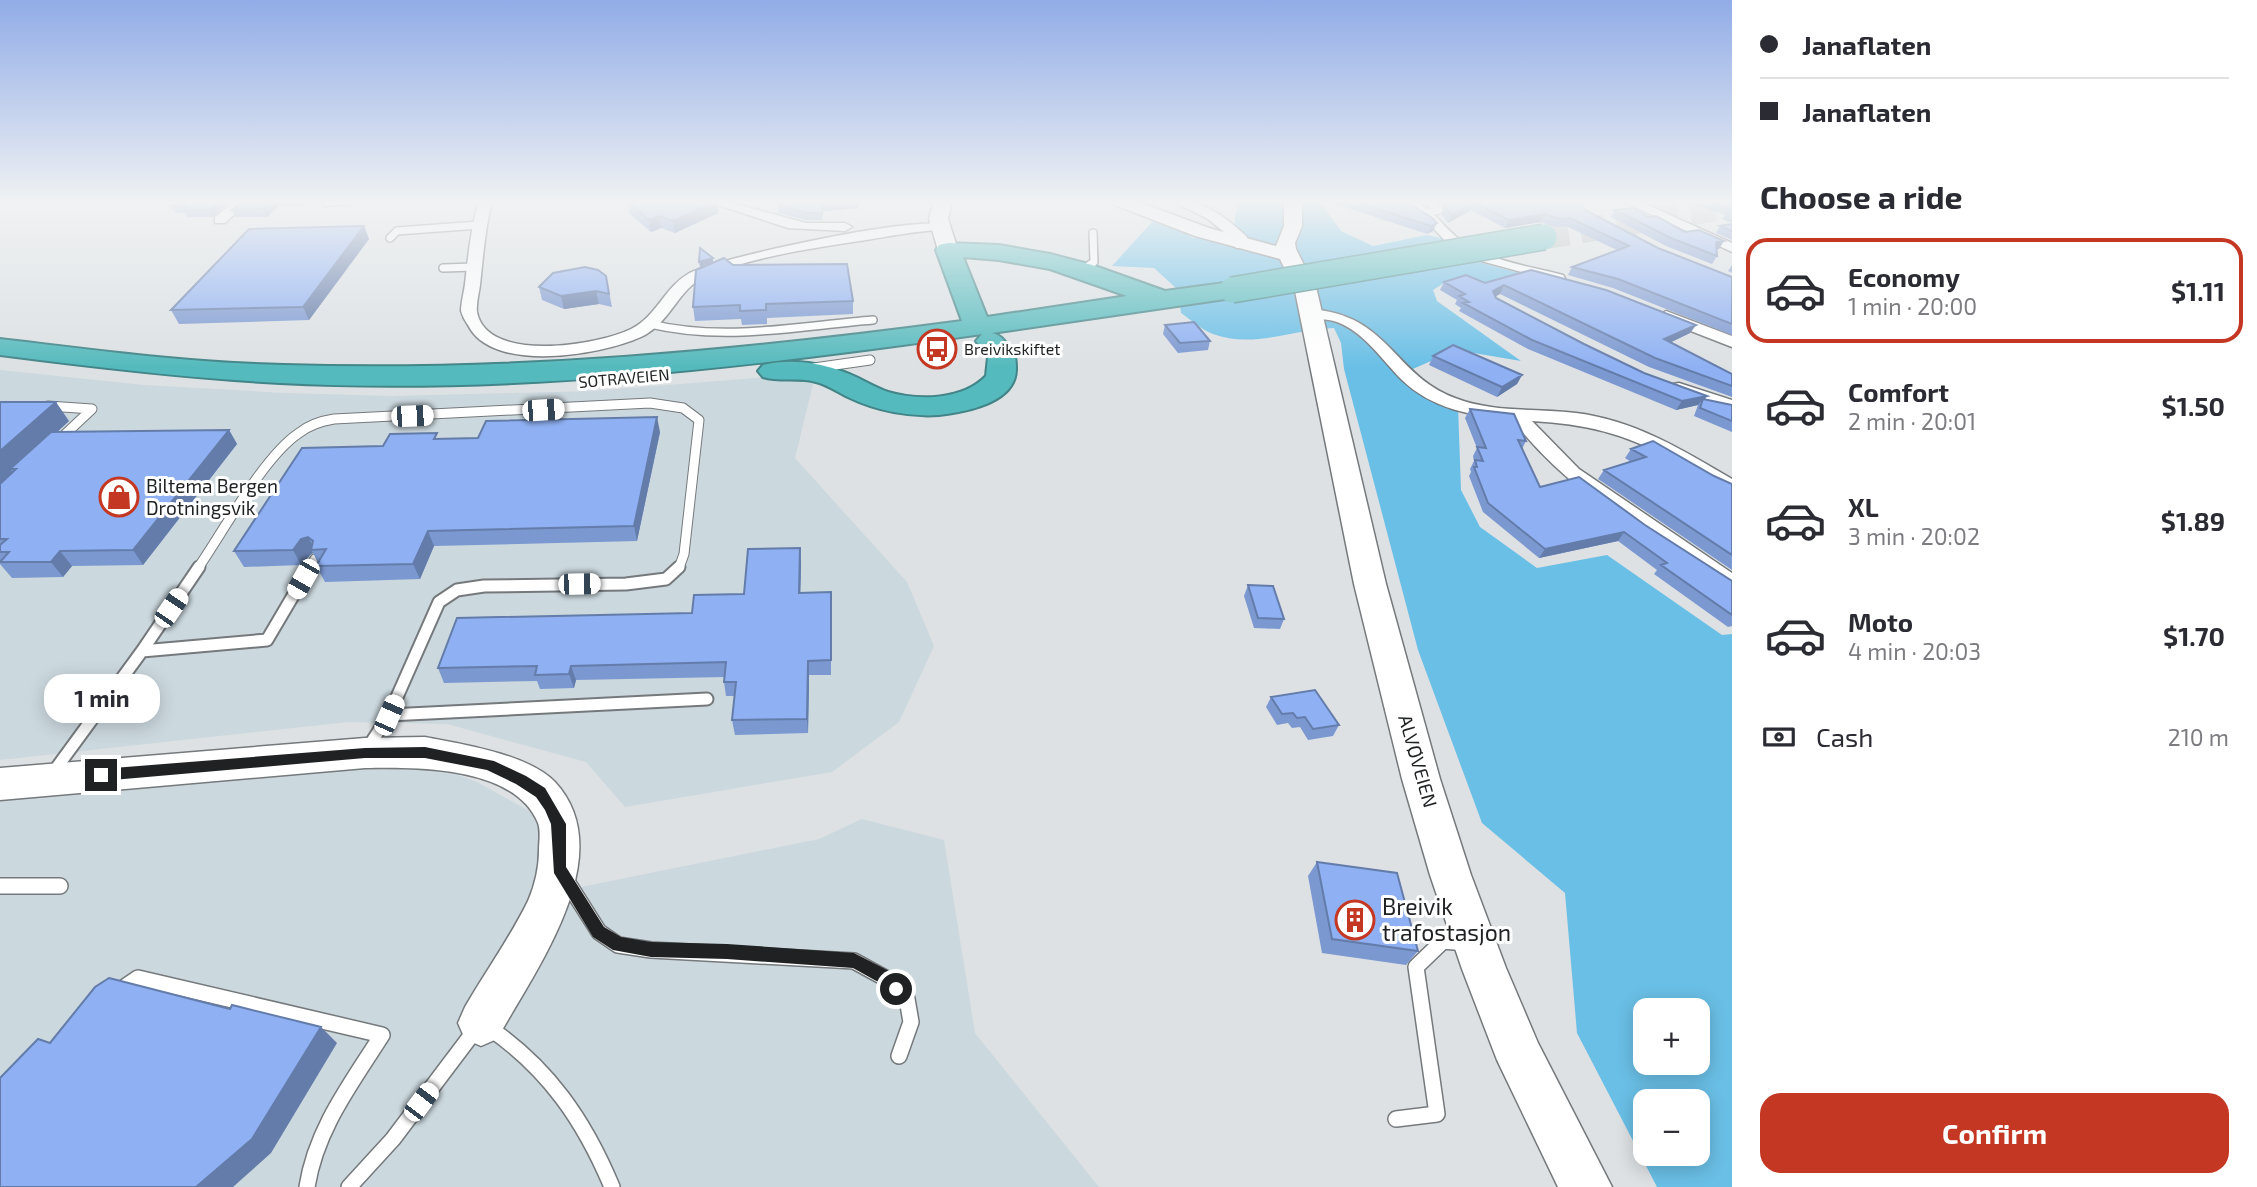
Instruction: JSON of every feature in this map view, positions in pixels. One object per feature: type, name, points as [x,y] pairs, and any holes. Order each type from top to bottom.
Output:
[{"type":"highway","points":[[691,373],[710,376],[798,370],[828,376],[867,396],[928,405],[955,404],[992,389],[1001,378],[1004,364],[975,331],[950,256]]},
{"type":"highway","points":[[989,256],[1063,267],[1121,288],[1168,296]]},
{"type":"highway","name":"SOTRAVEIEN","points":[[0,360],[170,379],[340,387],[511,386],[691,373],[841,356],[1168,296],[1232,290],[1430,256]]},
{"type":"highway","points":[[901,402],[864,383],[860,370],[870,360],[941,345],[975,331],[1088,303],[1096,294],[1096,286],[1063,267]]},
{"type":"highway","name":"SOTRAVEIEN","points":[[0,347],[114,362],[231,372],[366,376],[482,375],[718,361],[975,331]]},
{"type":"main road","name":"ALVØVEIEN","points":[[1291,256],[1299,271],[1310,314],[1404,713],[1438,833],[1475,944],[1521,1062],[1586,1187]]},
{"type":"main road","points":[[0,784],[365,753],[425,752],[489,765],[521,780],[541,793],[559,824],[559,869],[547,908],[481,1023]]},
{"type":"street","points":[[476,256],[469,312],[472,325],[481,334],[517,349],[565,350],[609,342],[650,324],[692,276],[762,256]]},
{"type":"street","points":[[1480,256],[1570,281]]},
{"type":"street","points":[[1647,308],[1732,342]]},
{"type":"street","points":[[1310,314],[1345,319],[1358,327],[1411,380],[1433,395],[1462,406],[1600,422],[1634,434],[1732,487]]},
{"type":"street","points":[[1660,381],[1732,406]]},
{"type":"street","points":[[1517,413],[1537,439],[1572,473],[1732,584]]},
{"type":"lane","points":[[1063,267],[1094,262],[1094,256]]},
{"type":"lane","points":[[443,268],[475,267]]},
{"type":"lane","points":[[1088,303],[1168,296]]},
{"type":"lane","points":[[650,324],[693,334],[724,334],[873,320]]},
{"type":"lane","points":[[798,370],[870,360]]},
{"type":"lane","points":[[48,779],[142,652],[273,457],[293,434],[310,424],[334,419],[650,403],[671,404],[691,411],[699,420],[684,554],[679,568],[666,579],[626,584],[484,586],[457,590],[439,602],[389,715],[365,753]]},
{"type":"lane","points":[[39,405],[92,409],[51,447]]},
{"type":"lane","points":[[142,652],[267,640],[315,559]]},
{"type":"lane","points":[[389,715],[707,699]]},
{"type":"lane","points":[[559,869],[599,932],[618,944],[651,950],[727,952],[854,961],[865,966],[885,978],[907,999],[911,1022],[900,1056]]},
{"type":"lane","points":[[0,886],[60,886]]},
{"type":"lane","points":[[1396,1119],[1437,1114],[1416,967],[1443,941],[1475,944]]},
{"type":"lane","points":[[109,998],[138,978],[382,1035],[317,1140],[307,1187]]},
{"type":"lane","points":[[349,1187],[393,1139],[481,1023],[516,1044],[547,1075],[577,1112],[598,1150],[612,1187]]},
{"type":"shaded area","points":[[1121,256],[1466,256],[1519,273],[1508,278],[1509,295],[1444,283],[1433,290],[1437,301],[1521,361],[1456,350],[1406,372],[1458,406],[1461,490],[1480,527],[1537,568],[1607,555],[1722,635],[1732,634],[1732,1187],[1657,1187],[1646,1166],[1710,1166],[1710,1089],[1633,1089],[1633,1141],[1577,1033],[1565,893],[1482,823],[1418,650],[1344,369],[1341,343],[1334,328],[1243,340],[1213,334],[1181,313],[1178,290],[1154,268],[1112,266]]},
{"type":"shaded area","points":[[0,370],[144,385],[393,396],[594,391],[791,375],[814,380],[795,458],[907,582],[934,646],[899,722],[832,772],[625,807],[586,762],[447,724],[348,722],[0,760]]},
{"type":"shaded area","points":[[323,767],[440,768],[477,782],[533,813],[557,848],[561,891],[819,839],[862,819],[944,840],[975,1033],[1099,1187],[0,1187],[0,800]]},
{"type":"building","points":[[223,256],[341,256],[303,307],[171,310]]},
{"type":"building","points":[[699,256],[713,258],[699,262]]},
{"type":"building","points":[[1601,256],[1679,256],[1732,277],[1732,324],[1618,279],[1572,267]]},
{"type":"building","points":[[724,258],[733,265],[847,264],[853,301],[766,304],[766,310],[740,311],[740,305],[693,307],[696,270]]},
{"type":"building","points":[[585,267],[598,270],[606,276],[609,294],[596,291],[561,296],[539,287],[553,273]]},
{"type":"building","points":[[1531,270],[1606,290],[1696,325],[1664,339],[1732,374],[1732,386],[1655,358],[1504,285],[1493,291],[1496,298],[1584,344],[1644,373],[1707,396],[1682,401],[1532,340],[1463,303],[1469,302],[1459,296],[1465,294],[1444,282],[1466,275],[1485,283]]},
{"type":"building","points":[[1194,322],[1210,341],[1180,343],[1165,325]]},
{"type":"building","points":[[1453,345],[1522,375],[1502,387],[1433,356]]},
{"type":"building","points":[[1703,399],[1732,405],[1732,421],[1700,408]]},
{"type":"building","points":[[0,402],[56,402],[0,451]]},
{"type":"building","points":[[1470,409],[1514,414],[1526,441],[1518,440],[1540,487],[1579,477],[1645,525],[1732,581],[1732,615],[1661,565],[1667,563],[1624,532],[1545,549],[1488,503],[1474,467],[1477,467],[1475,460],[1483,461],[1477,447],[1486,448]]},
{"type":"building","points":[[657,417],[634,526],[428,531],[413,564],[316,566],[326,549],[311,550],[313,541],[308,537],[301,539],[293,550],[234,551],[302,448],[383,446],[390,434],[437,433],[434,439],[478,438],[486,421]]},
{"type":"building","points":[[229,430],[133,550],[60,551],[51,562],[0,562],[9,552],[0,552],[0,545],[7,539],[0,539],[0,484],[16,469],[10,469],[51,432]]},
{"type":"building","points":[[1653,441],[1732,484],[1732,555],[1604,470],[1646,457],[1631,449]]},
{"type":"building","points":[[800,548],[799,593],[831,592],[831,660],[808,661],[807,719],[732,720],[736,682],[724,682],[726,662],[571,666],[569,674],[535,675],[537,666],[438,668],[457,618],[692,613],[694,595],[744,594],[748,549]]},
{"type":"building","points":[[1248,585],[1273,586],[1284,619],[1258,618]]},
{"type":"building","points":[[1315,690],[1339,725],[1313,729],[1305,717],[1297,718],[1293,713],[1282,714],[1271,697]]},
{"type":"building","name":"Breivik trafostasjon","points":[[1317,862],[1397,873],[1418,951],[1332,939]]},
{"type":"building","points":[[109,978],[230,1009],[232,1005],[321,1027],[252,1139],[196,1187],[0,1187],[0,1078],[38,1039],[50,1043],[95,987]]},
{"type":"place","name":"Breivikskiftet","points":[[937,349]]},
{"type":"place","name":"Biltema Bergen Drotningsvik","points":[[119,497]]},
{"type":"place","name":"Breivik trafostasjon","points":[[1355,920]]},
{"type":"route","points":[[101,775],[365,753],[425,752],[489,765],[541,793],[559,824],[559,869],[599,932],[618,944],[651,950],[804,956],[854,961],[885,978],[896,989]]}]
